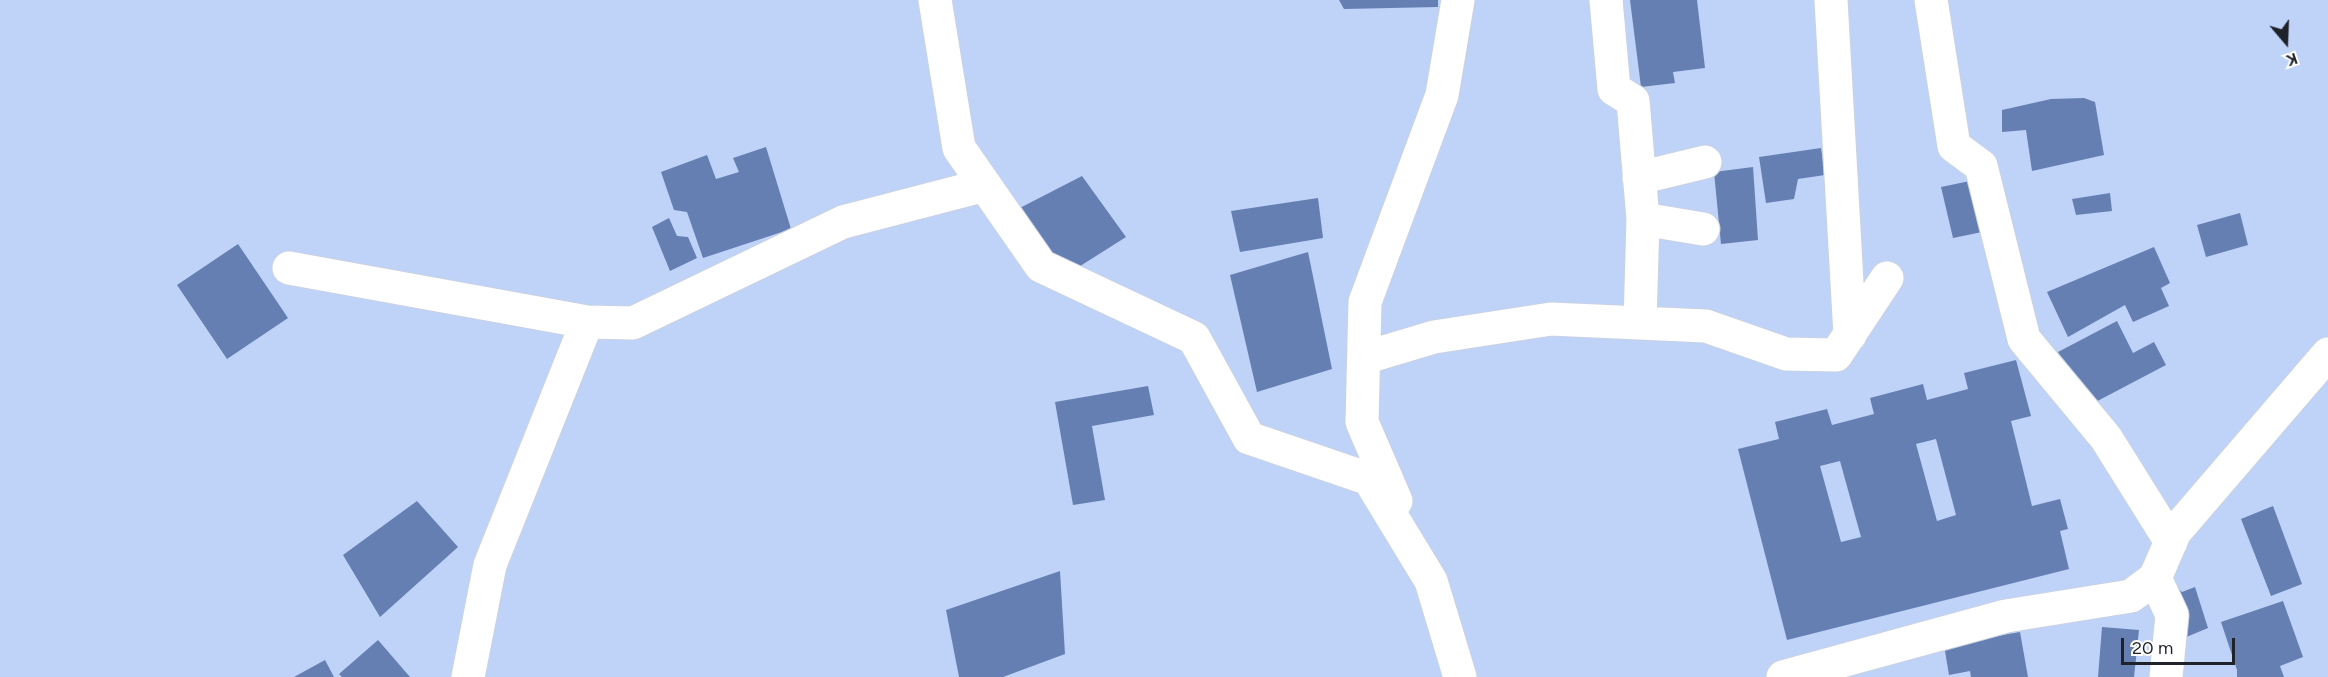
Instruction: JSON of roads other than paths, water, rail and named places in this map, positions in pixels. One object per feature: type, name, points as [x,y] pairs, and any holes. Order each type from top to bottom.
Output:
[{"type":"street","points":[[935,0],[959,148],[1041,266],[1194,338],[1249,438],[1368,480],[1431,581]]},
{"type":"street","points":[[1458,0],[1443,95],[1365,302],[1362,422],[1431,581],[1460,677]]},
{"type":"street","points":[[1606,0],[1614,89],[1633,101],[1643,219],[1640,323]]},
{"type":"street","points":[[1831,0],[1850,335]]},
{"type":"street","points":[[1931,0],[1954,146],[1981,166],[2024,339],[2106,438],[2171,542]]},
{"type":"street","points":[[1640,178],[1705,162]]},
{"type":"street","points":[[289,268],[587,322],[633,323],[843,222],[985,185]]},
{"type":"street","points":[[1643,219],[1703,229]]},
{"type":"street","points":[[1364,358],[1434,338],[1551,319],[1706,326],[1786,354],[1836,355],[1887,278]]},
{"type":"street","points":[[468,677],[490,565],[587,322]]},
{"type":"street","points":[[1783,677],[2006,616],[2131,596],[2155,578],[2175,532],[2328,354]]},
{"type":"street","points":[[2155,578],[2172,615],[2166,677]]}]
